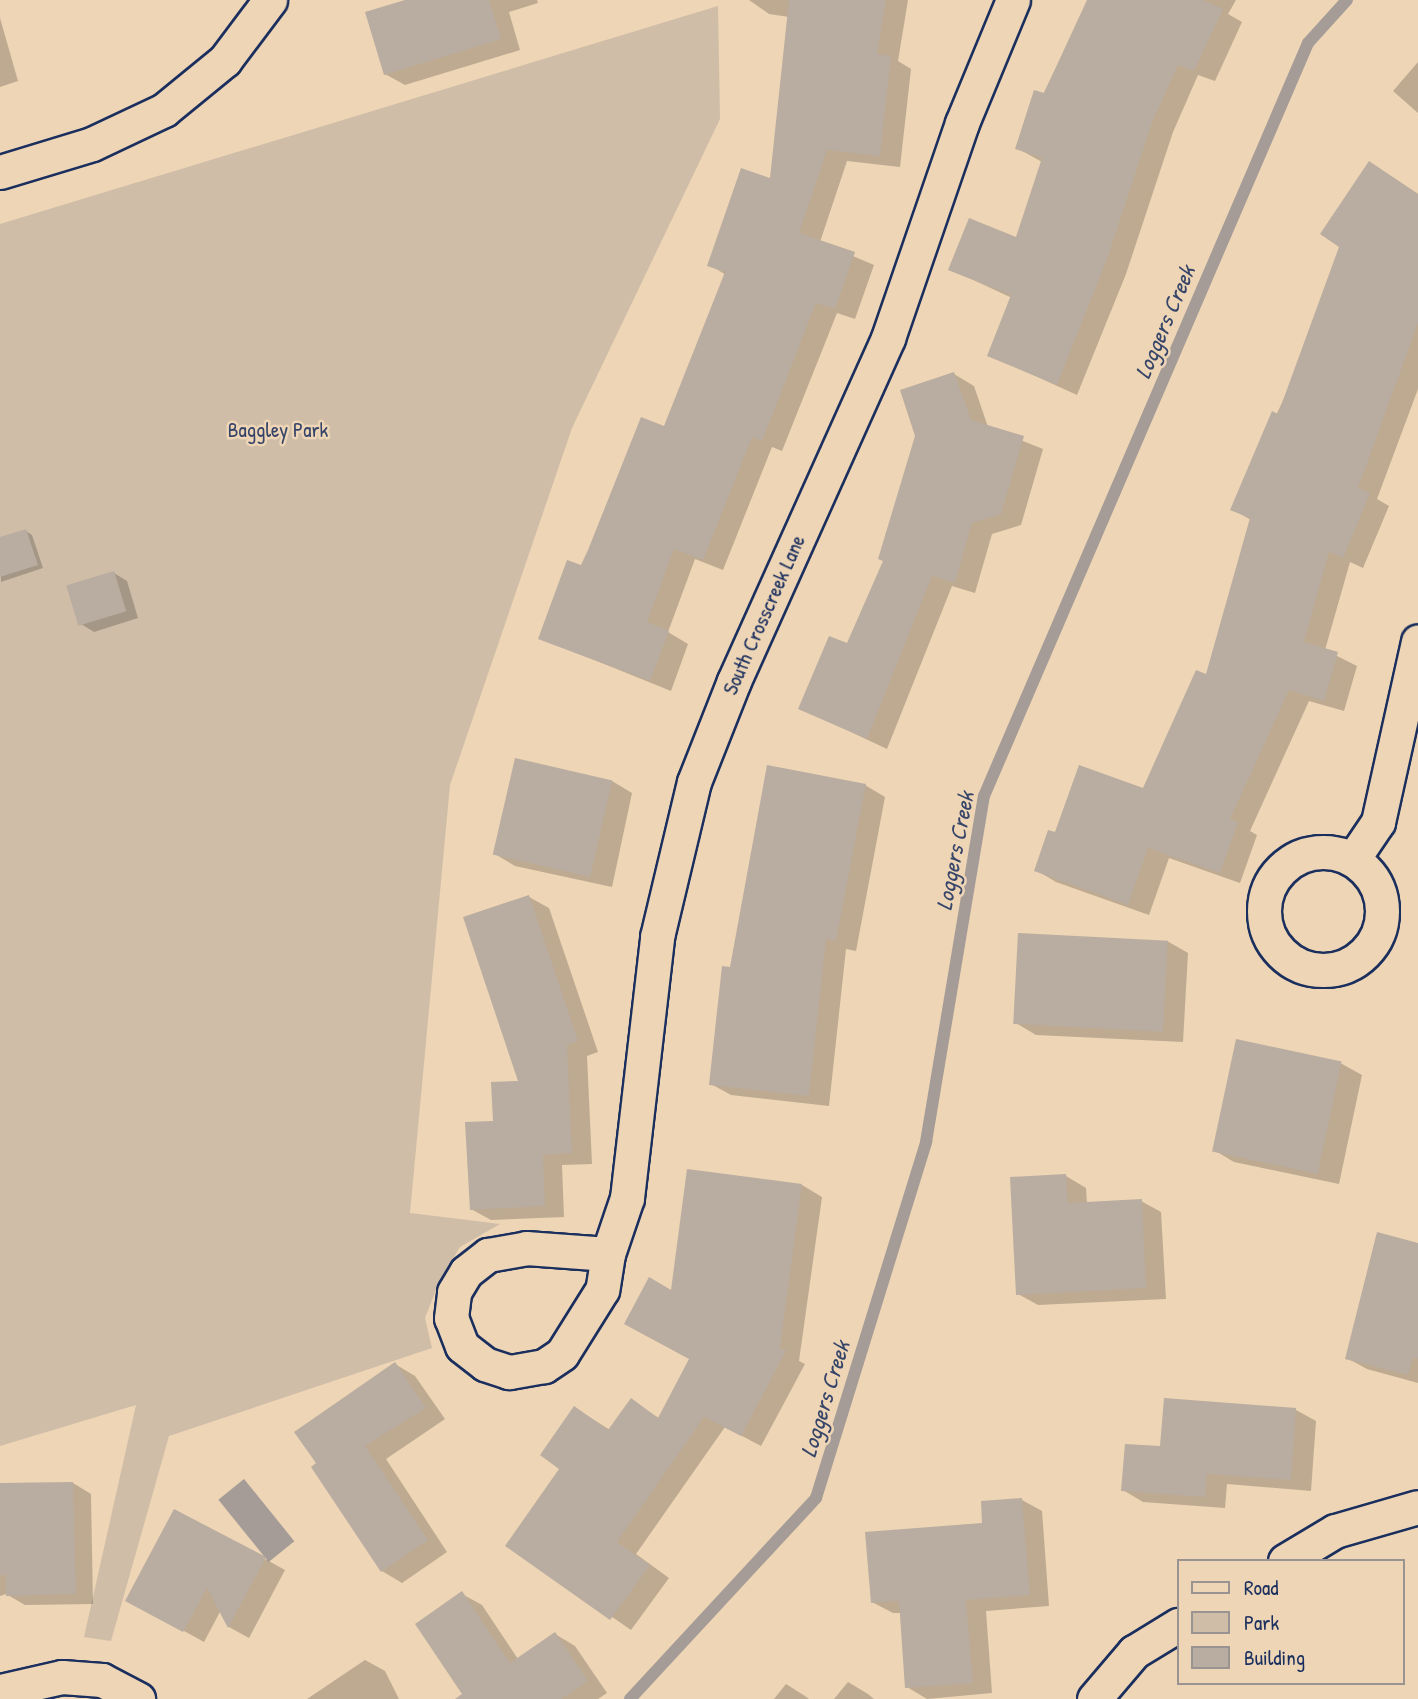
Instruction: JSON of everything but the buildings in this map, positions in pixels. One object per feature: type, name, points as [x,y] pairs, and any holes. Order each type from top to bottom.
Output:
[{"type":"street","points":[[0,172],[92,144],[164,110],[225,60],[270,0]]},
{"type":"street","name":"South Crosscreek Lane","points":[[608,1254],[526,1248],[488,1255],[466,1272],[454,1292],[451,1318],[462,1346],[485,1364],[509,1372],[544,1366],[562,1354],[602,1290],[608,1254],[627,1198],[657,937],[694,782],[734,681],[888,338],[962,123],[1013,0]]},
{"type":"street","points":[[1353,859],[1378,821],[1418,641]]},
{"type":"street","points":[[1288,1559],[1335,1531],[1418,1507]]},
{"type":"street","points":[[1094,1699],[1134,1652],[1176,1626]]},
{"type":"street","points":[[0,1691],[62,1677],[102,1680],[138,1699]]},
{"type":"green space","name":"Baggley Park","points":[[718,6],[720,119],[572,428],[450,785],[410,1213],[500,1224],[460,1247],[439,1282],[425,1318],[432,1348],[169,1436],[111,1641],[84,1637],[136,1405],[0,1446],[0,224]]},
{"type":"shaded area","points":[[244,1479],[294,1541],[269,1562],[218,1500]]},
{"type":"waterway","name":"Loggers Creek","points":[[630,1699],[816,1498],[926,1142],[984,796],[1308,43],[1347,0]]}]
